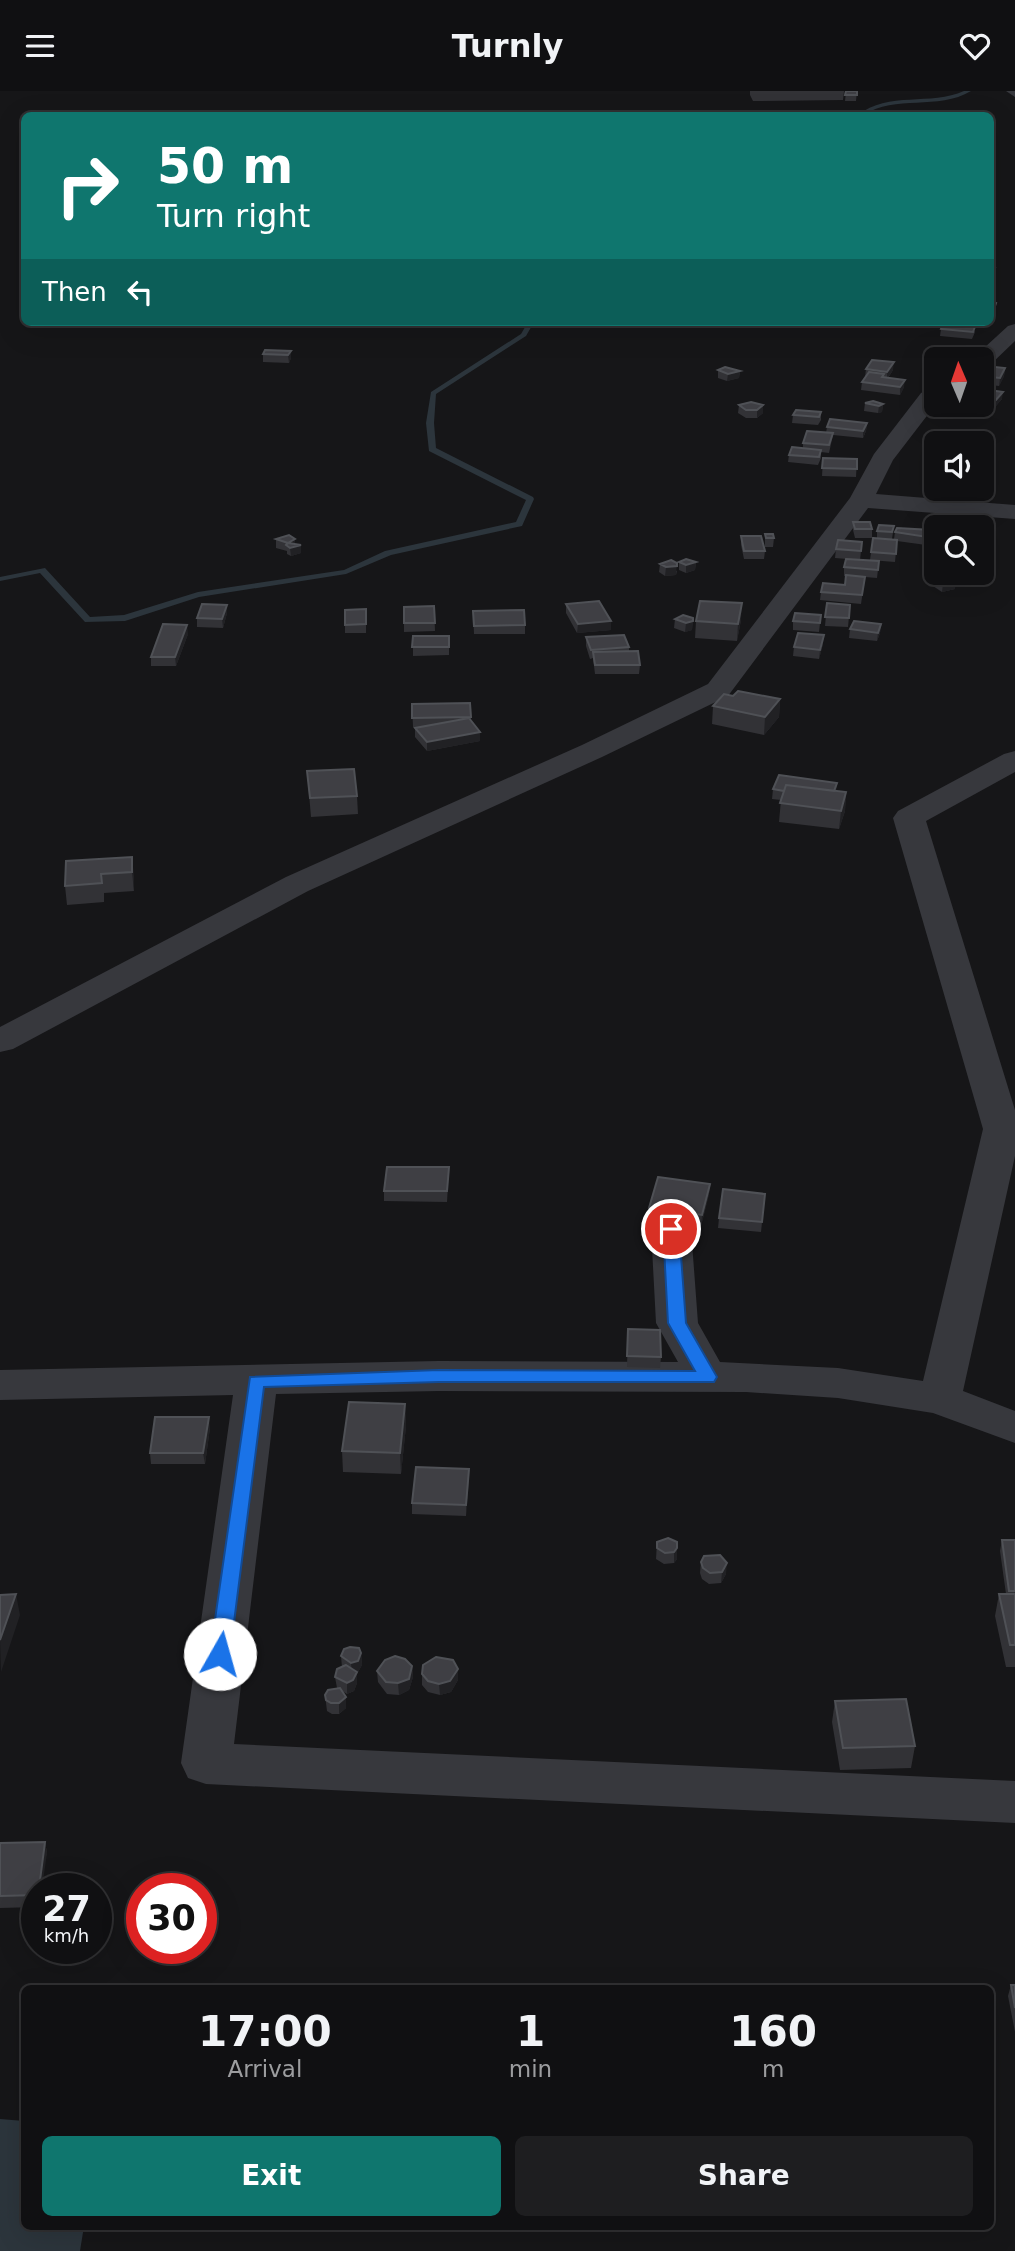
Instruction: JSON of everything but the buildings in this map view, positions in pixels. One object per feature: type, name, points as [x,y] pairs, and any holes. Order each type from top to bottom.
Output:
[{"type":"street","points":[[994,349],[1015,330]]},
{"type":"street","points":[[0,1041],[297,884],[592,751],[718,690],[861,500],[882,459],[924,404]]},
{"type":"street","points":[[861,500],[1015,512]]},
{"type":"street","points":[[940,1399],[1002,1129],[909,818],[1015,760]]},
{"type":"street","points":[[671,1229],[677,1323],[708,1377]]},
{"type":"street","points":[[0,1385],[439,1376],[746,1377],[838,1383],[940,1399],[1015,1428]]},
{"type":"street","points":[[256,1381],[206,1763],[1015,1802]]},
{"type":"shaded area","points":[[0,2119],[21,2121],[21,2230],[83,2230],[80,2251],[0,2251]]},
{"type":"waterway","points":[[865,112],[883,104],[942,99],[968,91]]},
{"type":"waterway","points":[[0,579],[42,570],[88,620],[125,618],[198,595],[346,572],[388,553],[519,524],[530,499],[432,449],[430,423],[433,393],[524,335],[529,326]]},
{"type":"route","points":[[220,1654],[256,1381],[439,1376],[708,1377],[677,1323],[671,1229]]}]
